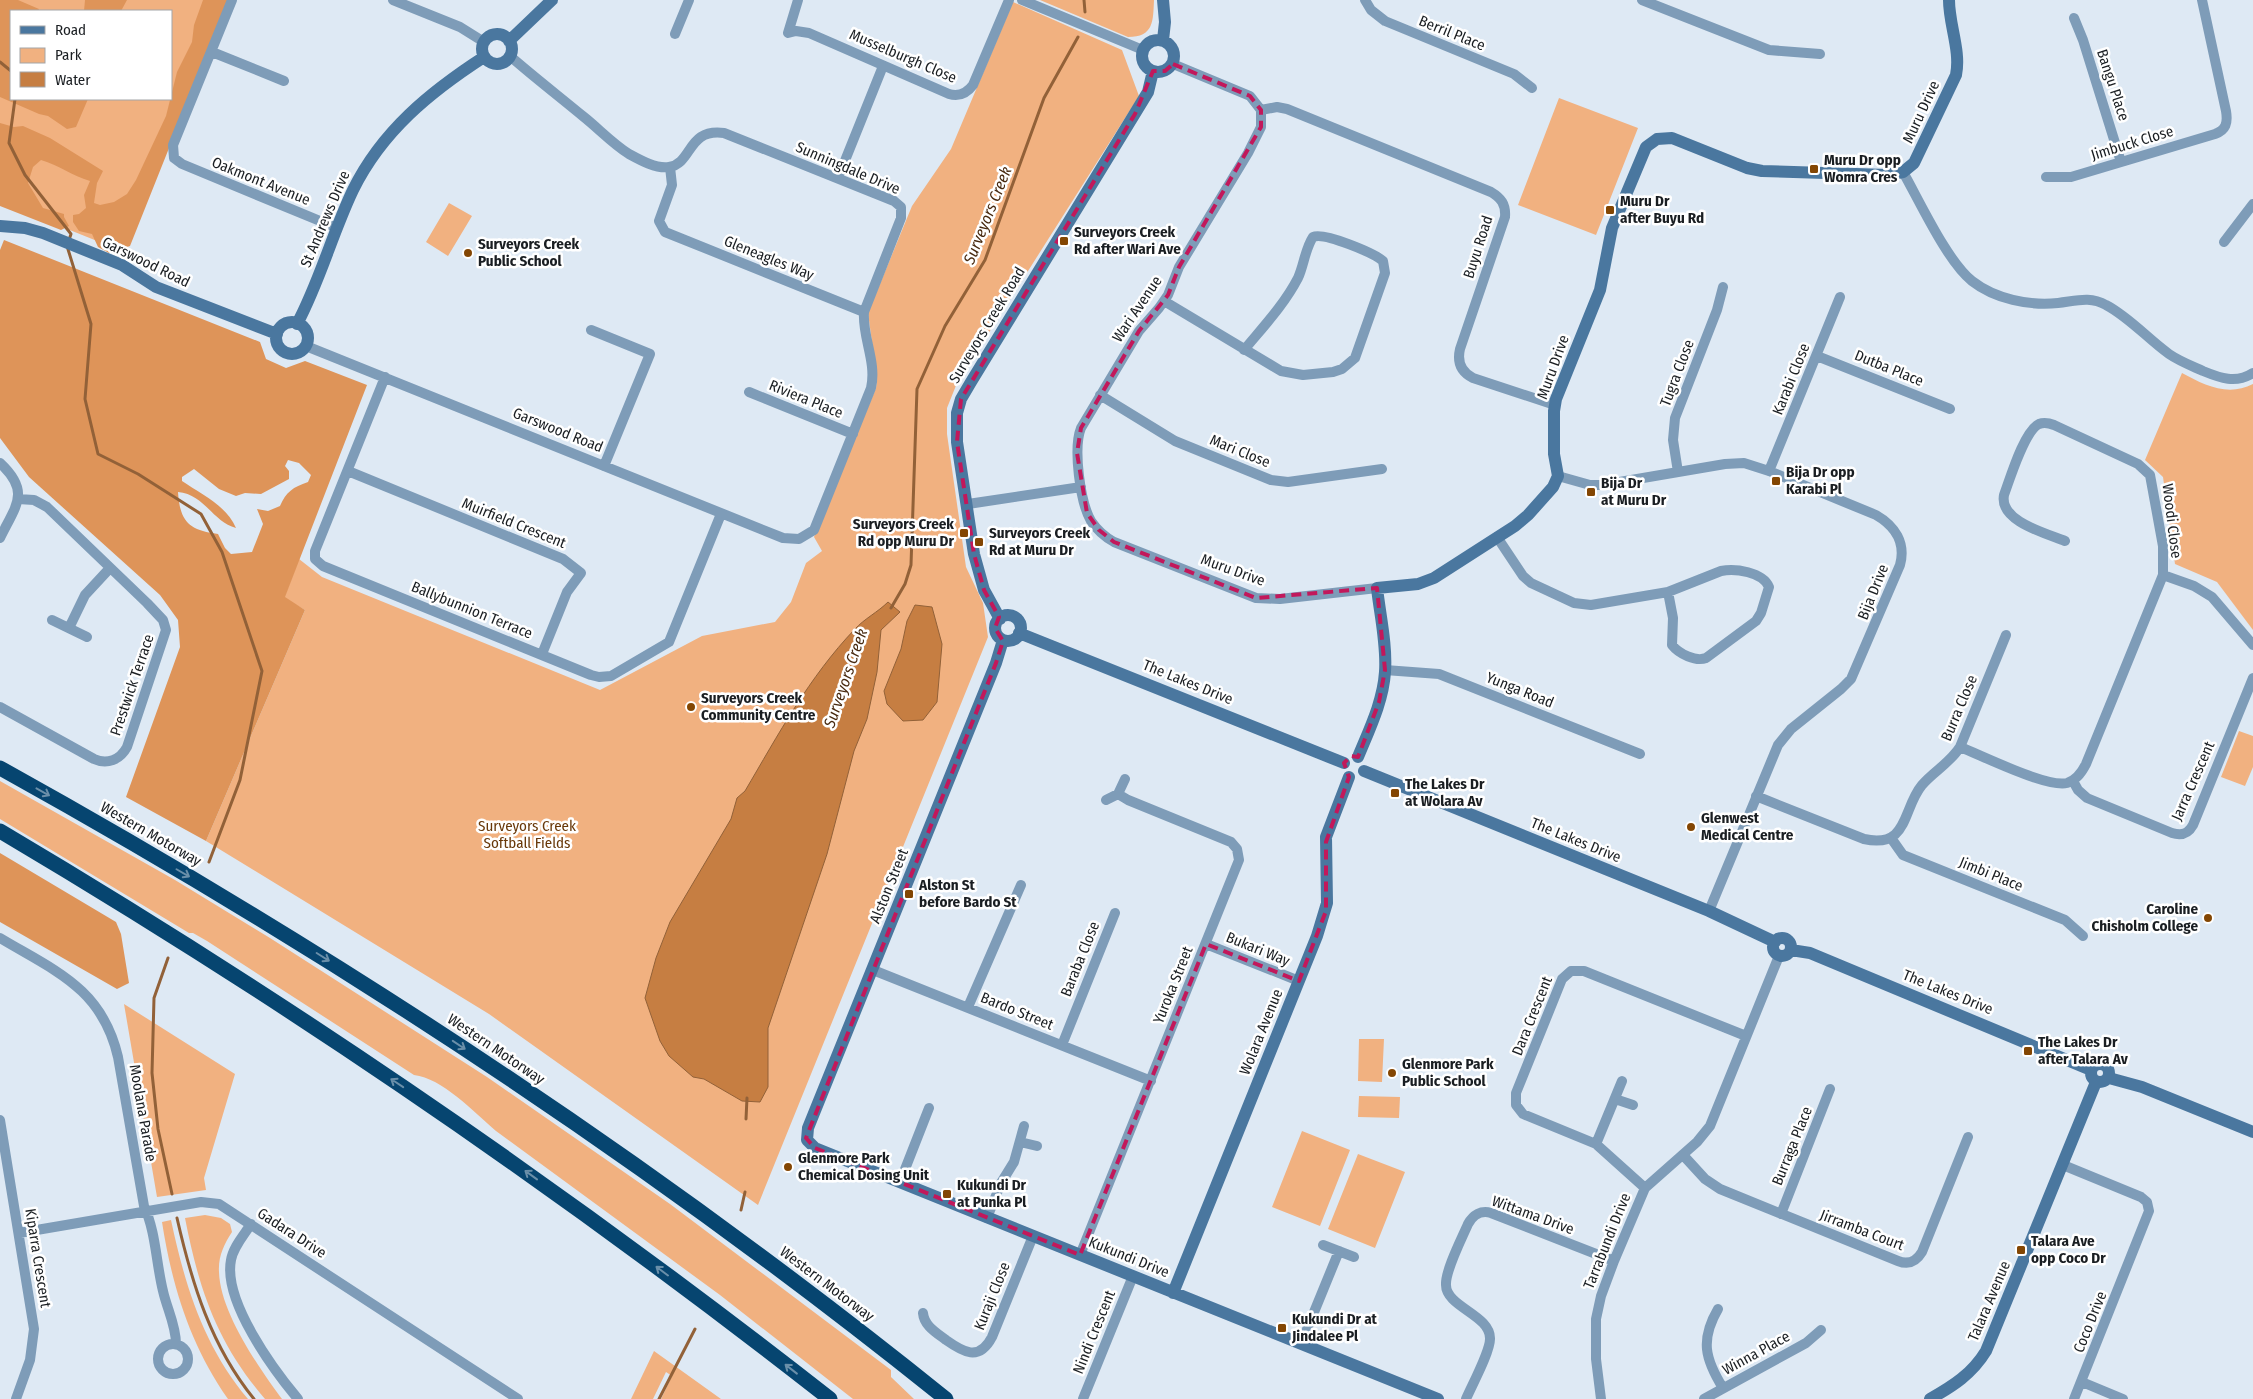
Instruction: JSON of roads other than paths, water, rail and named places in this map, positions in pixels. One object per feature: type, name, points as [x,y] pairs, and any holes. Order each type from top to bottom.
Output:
[{"type":"highway","name":"Western Motorway","points":[[0,768],[252,913],[451,1039],[715,1221],[946,1399]]},
{"type":"highway","points":[[0,831],[115,900],[256,989],[425,1102],[630,1247],[830,1399]]},
{"type":"street","points":[[232,0],[212,52],[284,81]]},
{"type":"street","points":[[393,0],[460,27],[484,42]]},
{"type":"street","points":[[509,41],[552,0]]},
{"type":"street","points":[[675,34],[689,0]]},
{"type":"street","name":"Musselburgh Close","points":[[798,0],[788,33],[796,31],[809,33],[953,95],[966,92],[973,85],[1009,0]]},
{"type":"street","points":[[1022,0],[1143,50]]},
{"type":"street","points":[[1163,40],[1165,22],[1164,0]]},
{"type":"street","name":"Berril Place","points":[[1365,0],[1371,10],[1385,21],[1514,74],[1532,88]]},
{"type":"street","points":[[1642,0],[1770,50],[1820,54]]},
{"type":"street","name":"Muru Drive","points":[[1082,487],[1090,518],[1098,530],[1109,539],[1250,596],[1280,599],[1428,580],[1528,515],[1553,486],[1558,476],[1554,454],[1555,406],[1602,285],[1614,222],[1640,156],[1649,144],[1662,138],[1672,138],[1747,168],[1762,171],[1887,175],[1903,172],[1917,157],[1956,75],[1958,61],[1949,0]]},
{"type":"street","name":"Jimbuck Close","points":[[2046,177],[2070,177],[2215,134],[2224,129],[2227,123],[2226,111],[2202,0]]},
{"type":"street","name":"Bangu Place","points":[[2074,18],[2083,40],[2121,162]]},
{"type":"street","points":[[498,34],[509,41],[512,48],[510,56],[500,64],[491,63],[484,57],[482,47],[484,42],[490,36],[498,34]]},
{"type":"street","points":[[1153,40],[1163,40],[1174,49],[1173,64],[1164,71],[1149,69],[1143,61],[1143,50],[1153,40]]},
{"type":"street","name":"Oakmont Avenue","points":[[212,52],[174,145],[174,158],[182,164],[337,228]]},
{"type":"street","points":[[510,56],[623,150],[659,167],[670,167]]},
{"type":"street","name":"St Andrews Drive","points":[[297,324],[308,303],[337,228],[364,170],[392,131],[433,92],[484,57]]},
{"type":"street","points":[[1173,64],[1246,93],[1254,99],[1261,110]]},
{"type":"street","points":[[838,178],[883,66]]},
{"type":"street","name":"Surveyors Creek Road","points":[[1000,619],[984,590],[974,554],[968,504],[956,442],[957,413],[961,399],[1148,92],[1154,71]]},
{"type":"street","name":"Buyu Road","points":[[1261,110],[1277,107],[1287,109],[1491,192],[1500,198],[1505,207],[1505,217],[1460,349],[1459,363],[1462,370],[1473,378],[1555,406]]},
{"type":"street","name":"Wari Avenue","points":[[1082,487],[1077,453],[1078,436],[1139,331],[1164,301],[1171,289],[1179,267],[1254,142],[1260,127],[1261,110]]},
{"type":"street","name":"Sunningdale Drive","points":[[670,167],[682,161],[696,140],[708,134],[720,132],[894,201],[902,210],[901,218],[864,312],[873,378],[870,393],[815,526],[810,533],[800,539]]},
{"type":"street","name":"Gleneagles Way","points":[[670,167],[672,185],[659,221],[661,232],[864,312]]},
{"type":"street","points":[[1903,172],[1954,262],[1982,288],[2000,297],[2019,301],[2054,303],[2086,299],[2099,301],[2113,309],[2179,360],[2225,379],[2240,379],[2253,373]]},
{"type":"street","points":[[2224,242],[2253,204]]},
{"type":"street","name":"Garswood Road","points":[[0,226],[25,228],[43,233],[122,265],[156,287],[277,334]]},
{"type":"street","points":[[1164,301],[1275,369],[1292,374],[1332,372],[1342,369],[1350,363],[1357,353],[1385,273],[1383,261],[1376,256],[1328,237],[1319,235],[1313,237],[1298,278],[1286,298],[1244,350]]},
{"type":"street","name":"Tugra Close","points":[[1678,472],[1673,440],[1675,418],[1717,310],[1723,287]]},
{"type":"street","name":"Karabi Close","points":[[1770,471],[1840,297]]},
{"type":"street","points":[[297,324],[306,330],[308,336],[306,346],[298,353],[287,354],[278,347],[277,334],[282,326],[297,324]]},
{"type":"street","points":[[591,330],[650,354],[604,466]]},
{"type":"street","name":"Garswood Road","points":[[306,346],[783,538],[800,539]]},
{"type":"street","name":"Dutba Place","points":[[1817,356],[1950,409]]},
{"type":"street","name":"Ballybunnion Terrace","points":[[385,377],[315,551],[314,556],[317,562],[591,675],[603,677],[616,674],[666,645],[673,636],[722,514]]},
{"type":"street","name":"Riviera Place","points":[[749,392],[852,434]]},
{"type":"street","name":"Mari Close","points":[[1100,396],[1175,441],[1271,480],[1288,482],[1382,469]]},
{"type":"street","name":"Woodi Close","points":[[2065,541],[2013,518],[2006,511],[2003,503],[2004,495],[2028,435],[2035,427],[2044,423],[2054,425],[2138,464],[2147,471],[2152,480],[2163,546],[2163,575],[2086,764],[2073,781]]},
{"type":"street","points":[[0,463],[16,481],[18,489],[18,499],[0,538]]},
{"type":"street","name":"Bija Drive","points":[[1558,476],[1596,485],[1737,463],[1749,464],[1882,518],[1897,534],[1902,557],[1855,673],[1841,689],[1784,737],[1773,754],[1709,911]]},
{"type":"street","name":"Muirfield Crescent","points":[[348,471],[563,559],[581,573],[567,592],[542,654]]},
{"type":"street","points":[[968,504],[1082,487]]},
{"type":"street","name":"Prestwick Terrace","points":[[0,707],[98,760],[111,761],[124,753],[164,639],[166,626],[163,620],[147,603],[43,504],[34,500],[18,499]]},
{"type":"street","points":[[1496,537],[1530,584],[1574,603],[1591,605],[1668,592],[1721,571],[1731,569],[1741,570],[1761,578],[1767,582],[1769,587],[1761,614],[1756,621],[1706,658],[1700,660],[1678,652],[1672,645],[1673,618],[1668,592]]},
{"type":"street","points":[[69,628],[85,595],[110,568]]},
{"type":"street","points":[[2163,575],[2194,586],[2212,597],[2253,646]]},
{"type":"street","points":[[1358,757],[1379,702],[1385,670],[1377,588]]},
{"type":"street","points":[[1007,616],[1015,618],[1020,624],[1020,633],[1015,639],[1003,640],[996,632],[996,625],[1000,619],[1007,616]]},
{"type":"street","points":[[52,620],[87,637]]},
{"type":"street","name":"The Lakes Drive","points":[[1020,633],[1344,763]]},
{"type":"street","name":"Burra Close","points":[[1891,838],[1903,825],[1918,790],[1948,763],[1960,747],[2006,635]]},
{"type":"street","name":"Alston Street","points":[[809,1143],[806,1138],[808,1128],[996,663],[1003,640]]},
{"type":"street","name":"Yunga Road","points":[[1385,670],[1439,674],[1640,754]]},
{"type":"street","name":"Jarra Crescent","points":[[2073,781],[2078,790],[2087,798],[2172,833],[2180,835],[2187,832],[2193,824],[2253,678]]},
{"type":"street","points":[[1960,747],[2051,783],[2061,784],[2073,781]]},
{"type":"street","points":[[1358,757],[1364,764],[1364,771],[1359,776],[1349,776],[1343,770],[1344,763],[1348,758],[1358,757]]},
{"type":"street","name":"The Lakes Drive","points":[[1364,771],[1709,911],[1775,942]]},
{"type":"street","name":"Wolara Avenue","points":[[1173,1292],[1326,911],[1326,837],[1349,776]]},
{"type":"street","points":[[1106,800],[1118,794],[1125,779]]},
{"type":"street","name":"Yuroka Street","points":[[1080,1255],[1238,864],[1237,849],[1231,842],[1128,800],[1118,794]]},
{"type":"street","points":[[1756,796],[1864,839],[1878,841],[1891,838]]},
{"type":"street","name":"Jimbi Place","points":[[1891,838],[1903,854],[2065,920],[2083,936]]},
{"type":"street","points":[[968,1007],[1021,885]]},
{"type":"street","name":"Baraba Close","points":[[1062,1045],[1115,913]]},
{"type":"street","name":"Moolana Parade","points":[[0,938],[72,981],[89,996],[104,1019],[118,1057],[144,1206],[149,1218],[162,1291],[175,1328],[176,1344]]},
{"type":"street","points":[[1779,938],[1785,938],[1791,944],[1791,950],[1786,955],[1779,956],[1774,950],[1775,942],[1779,938]]},
{"type":"street","name":"Bukari Way","points":[[1206,944],[1299,981]]},
{"type":"street","name":"The Lakes Drive","points":[[1791,950],[1810,953],[2094,1076]]},
{"type":"street","name":"Tarrabundi Drive","points":[[1601,1399],[1596,1359],[1596,1319],[1601,1296],[1614,1261],[1645,1188],[1698,1142],[1710,1126],[1779,956]]},
{"type":"street","name":"Dara Crescent","points":[[1645,1188],[1596,1144],[1523,1114],[1517,1109],[1516,1094],[1562,979],[1568,973],[1577,969],[1584,970],[1746,1036]]},
{"type":"street","name":"Bardo Street","points":[[873,970],[1151,1080]]},
{"type":"street","points":[[2094,1076],[2102,1083],[2108,1078],[2142,1087],[2253,1132]]},
{"type":"street","name":"Talara Avenue","points":[[1930,1399],[1961,1381],[1978,1364],[1986,1351],[2062,1165],[2094,1076]]},
{"type":"street","points":[[1596,1144],[1622,1081]]},
{"type":"street","name":"Burraga Place","points":[[1781,1214],[1830,1090]]},
{"type":"street","points":[[1615,1098],[1633,1106]]},
{"type":"street","points":[[900,1182],[929,1108]]},
{"type":"street","name":"Kiparra Crescent","points":[[0,1120],[34,1334],[30,1360],[16,1399]]},
{"type":"street","points":[[987,1218],[1001,1183],[1014,1162],[1024,1126]]},
{"type":"street","name":"Jirramba Court","points":[[1683,1155],[1705,1179],[1716,1187],[1898,1261],[1912,1262],[1922,1252],[1968,1137]]},
{"type":"street","points":[[1020,1142],[1037,1146]]},
{"type":"street","name":"Kukundi Drive","points":[[809,1143],[816,1148],[987,1218],[1438,1399]]},
{"type":"street","name":"Coco Drive","points":[[2062,1165],[2141,1197],[2147,1202],[2149,1208],[2148,1217],[2074,1399]]},
{"type":"street","name":"Gadara Drive","points":[[19,1233],[201,1202],[214,1203],[227,1208],[518,1399]]},
{"type":"street","name":"Wittama Drive","points":[[1466,1399],[1489,1346],[1490,1335],[1483,1324],[1451,1298],[1446,1290],[1446,1283],[1468,1224],[1474,1216],[1482,1212],[1491,1213],[1614,1261]]},
{"type":"street","points":[[251,1224],[231,1257],[230,1273],[232,1287],[245,1320],[260,1348],[298,1399]]},
{"type":"street","name":"Kuraji Close","points":[[923,1313],[925,1320],[931,1328],[958,1349],[970,1353],[982,1349],[992,1337],[1033,1236]]},
{"type":"street","points":[[1324,1245],[1354,1257]]},
{"type":"street","points":[[1301,1344],[1339,1251]]},
{"type":"street","name":"Nindi Crescent","points":[[1083,1399],[1133,1276]]},
{"type":"street","points":[[1718,1308],[1709,1324],[1706,1338],[1712,1370],[1723,1388]]},
{"type":"street","name":"Winna Place","points":[[1704,1399],[1806,1343],[1822,1330]]},
{"type":"street","points":[[2082,1382],[2123,1399]]},
{"type":"water","points":[[888,602],[900,612],[881,630],[877,672],[867,719],[854,751],[827,854],[768,1028],[768,1087],[760,1102],[742,1101],[704,1079],[693,1077],[669,1056],[660,1041],[645,998],[656,958],[670,922],[731,819],[737,798],[745,791],[795,707],[838,647],[859,625]]},
{"type":"water","points":[[915,605],[932,607],[942,644],[937,702],[923,720],[903,721],[887,704],[884,691],[901,649],[907,621]]},
{"type":"waterway","name":"Surveyors Creek","points":[[1084,0],[1085,12]]},
{"type":"waterway","name":"Surveyors Creek","points":[[891,608],[905,584],[911,565],[917,389],[945,326],[985,260],[1044,98],[1078,37]]},
{"type":"waterway","points":[[0,62],[10,70]]},
{"type":"waterway","points":[[15,100],[9,143],[25,175],[71,234],[69,240]]},
{"type":"waterway","points":[[67,246],[91,324],[85,399],[98,454],[138,474],[201,514],[222,552],[262,671],[240,780],[209,862]]},
{"type":"waterway","points":[[168,958],[154,998],[152,1073],[158,1129],[172,1194]]},
{"type":"waterway","name":"Surveyors Creek","points":[[746,1119],[747,1098]]},
{"type":"waterway","name":"Surveyors Creek","points":[[741,1210],[745,1192]]},
{"type":"waterway","points":[[177,1218],[189,1267],[205,1313],[226,1358],[254,1399]]},
{"type":"waterway","name":"Surveyors Creek","points":[[659,1399],[695,1329]]},
{"type":"place","name":"Muru Dr opp Womra Cres","points":[[1814,169]]},
{"type":"place","name":"Muru Dr after Buyu Rd","points":[[1610,210]]},
{"type":"place","name":"Surveyors Creek Rd after Wari Ave","points":[[1064,241]]},
{"type":"place","name":"Surveyors Creek Public School","points":[[468,253]]},
{"type":"place","name":"Bija Dr opp Karabi Pl","points":[[1776,481]]},
{"type":"place","name":"Bija Dr at Muru Dr","points":[[1591,492]]},
{"type":"place","name":"Surveyors Creek Rd opp Muru Dr","points":[[964,533]]},
{"type":"place","name":"Surveyors Creek Rd at Muru Dr","points":[[979,542]]},
{"type":"place","name":"Surveyors Creek Community Centre","points":[[691,707]]},
{"type":"place","name":"The Lakes Dr at Wolara Av","points":[[1395,793]]},
{"type":"place","name":"Glenwest Medical Centre","points":[[1691,827]]},
{"type":"place","name":"Alston St before Bardo St","points":[[909,894]]},
{"type":"place","name":"Caroline Chisholm College","points":[[2208,918]]},
{"type":"place","name":"The Lakes Dr after Talara Av","points":[[2028,1051]]},
{"type":"place","name":"Glenmore Park Public School","points":[[1392,1073]]},
{"type":"place","name":"Glenmore Park Chemical Dosing Unit","points":[[788,1167]]},
{"type":"place","name":"Kukundi Dr at Punka Pl","points":[[947,1194]]},
{"type":"place","name":"Talara Ave opp Coco Dr","points":[[2021,1250]]},
{"type":"place","name":"Kukundi Dr at Jindalee Pl","points":[[1282,1328]]},
{"type":"park label","name":"Surveyors Creek Softball Fields","points":[[527,834]]}]
